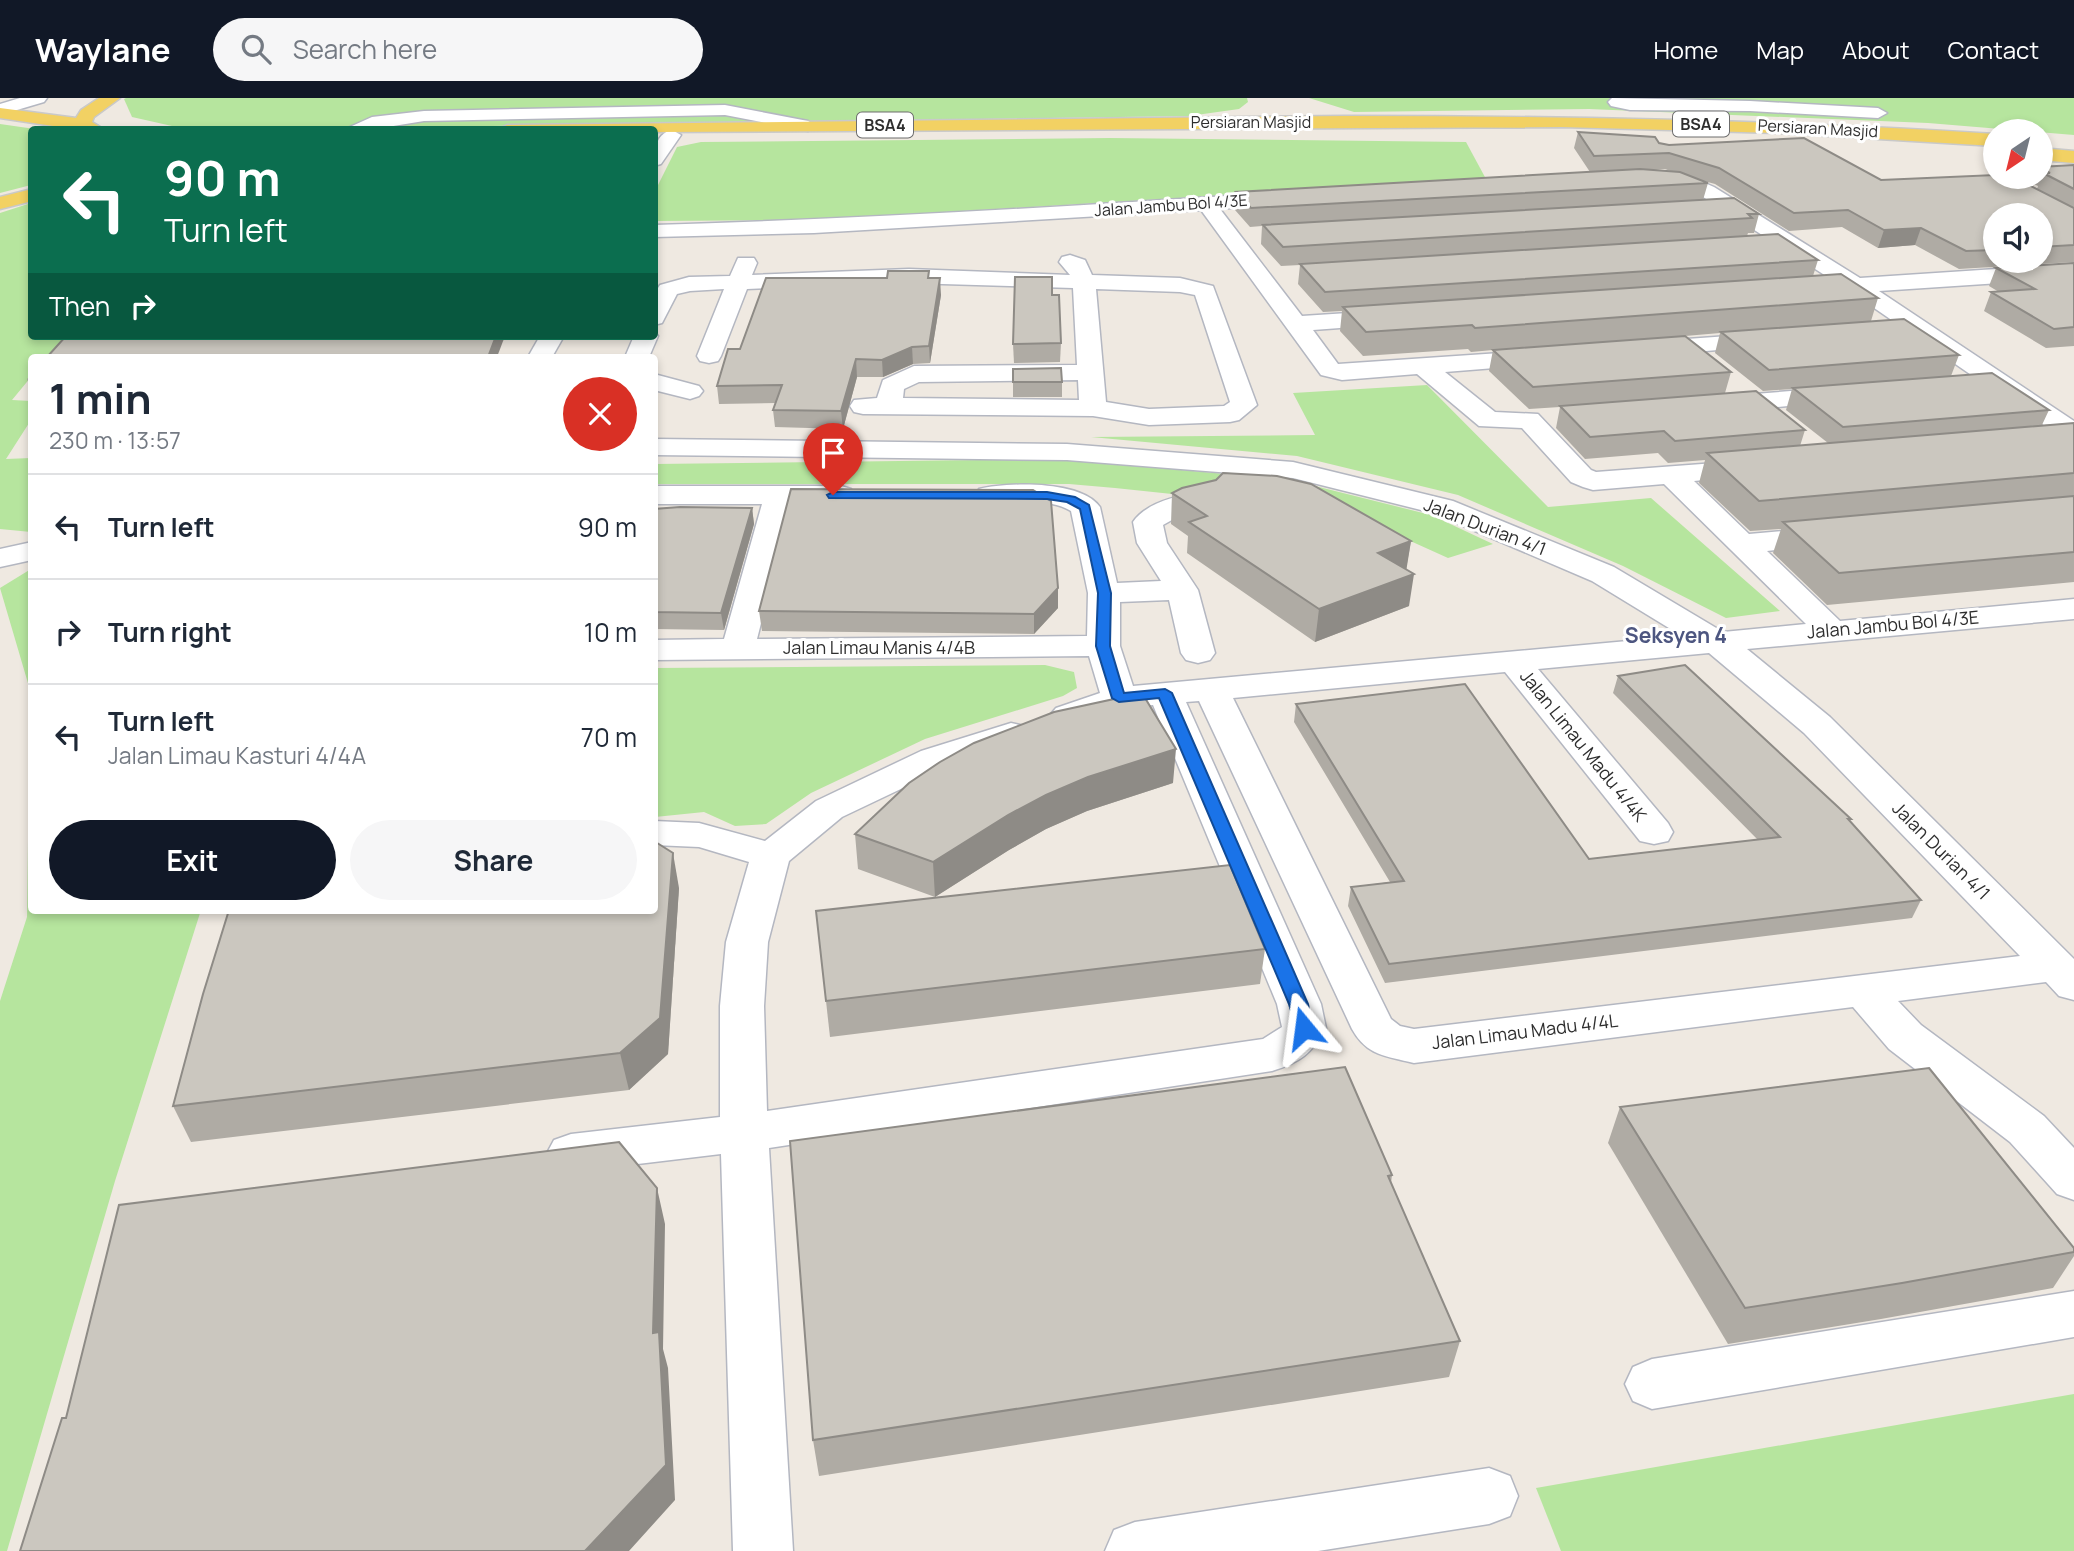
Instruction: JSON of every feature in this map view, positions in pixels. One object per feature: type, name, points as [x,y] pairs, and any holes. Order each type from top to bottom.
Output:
[{"type":"main road","points":[[89,126],[87,114],[111,98]]},
{"type":"main road","points":[[1184,122],[1227,114],[1255,103],[1265,126]]},
{"type":"main road","points":[[0,111],[83,126]]},
{"type":"main road","name":"Persiaran Masjid","points":[[1285,115],[1382,122],[1670,123],[1848,129],[1983,139]]},
{"type":"main road","name":"Persiaran Masjid","points":[[663,135],[1265,126],[1285,115],[1611,132],[1763,135],[1983,149]]},
{"type":"main road","name":"Persiaran Masjid","points":[[658,128],[1184,122],[1265,126]]},
{"type":"main road","points":[[2053,144],[2074,146]]},
{"type":"main road","points":[[2053,155],[2074,157]]},
{"type":"main road","points":[[1,204],[28,196]]},
{"type":"street","points":[[0,111],[38,98]]},
{"type":"street","points":[[1638,104],[1878,113]]},
{"type":"street","points":[[362,126],[372,122],[424,116],[725,110],[808,126]]},
{"type":"street","points":[[1670,123],[1753,110],[1848,129]]},
{"type":"street","points":[[1636,177],[1665,178],[1707,191],[1855,285],[2074,433]]},
{"type":"street","name":"Jalan Jambu Bol 4/3E","points":[[658,230],[918,222],[1301,197]]},
{"type":"street","points":[[1205,202],[1330,370],[1342,372],[1569,355]]},
{"type":"street","points":[[1694,211],[1735,208]]},
{"type":"street","points":[[914,248],[918,222]]},
{"type":"street","points":[[1230,237],[1258,235]]},
{"type":"street","points":[[1749,246],[1789,243]]},
{"type":"street","points":[[909,276],[912,258],[1064,250],[1077,265],[1084,282],[1093,408]]},
{"type":"street","points":[[1814,288],[2074,271]]},
{"type":"street","points":[[709,356],[743,272]]},
{"type":"street","points":[[658,310],[668,290],[743,272],[1180,285],[1205,291],[1244,405],[1230,414],[1149,417],[1093,408],[863,406]]},
{"type":"street","points":[[1260,276],[1287,275]]},
{"type":"street","points":[[1296,324],[1419,316]]},
{"type":"street","points":[[1878,331],[1919,328]]},
{"type":"street","points":[[1622,351],[1796,338]]},
{"type":"street","points":[[1686,346],[1787,428]]},
{"type":"street","points":[[1423,366],[1488,420],[1555,418]]},
{"type":"street","points":[[889,406],[892,385],[914,374],[1090,372]]},
{"type":"street","points":[[658,383],[690,391]]},
{"type":"street","points":[[1959,386],[2000,383]]},
{"type":"street","points":[[1689,407],[1864,393]]},
{"type":"street","points":[[1529,420],[1581,476],[1592,481],[1777,466]]},
{"type":"street","name":"Jalan Durian 4/1","points":[[658,447],[1068,452],[1293,470],[1443,507],[1602,574],[1713,640],[1817,725],[2065,976]]},
{"type":"street","points":[[1672,476],[1833,632]]},
{"type":"street","points":[[658,495],[873,495]]},
{"type":"street","points":[[738,649],[779,495]]},
{"type":"street","points":[[967,495],[1047,495],[1079,502],[1085,507],[1104,593],[1103,646],[1119,698]]},
{"type":"street","name":"Jalan Limau Madu 4/4L","points":[[1203,502],[1170,509],[1148,522],[1152,542],[1182,590],[1204,671],[1374,1029],[1386,1040],[1414,1046],[1863,990],[2065,976]]},
{"type":"street","points":[[1743,544],[1853,534]]},
{"type":"street","points":[[0,558],[28,552]]},
{"type":"street","points":[[1104,593],[1182,590]]},
{"type":"street","name":"Jalan Jambu Bol 4/3E","points":[[771,856],[829,809],[934,759],[1119,698],[1165,693],[1204,671],[1513,660],[2074,608]]},
{"type":"street","name":"Jalan Limau Manis 4/4B","points":[[658,650],[1103,646]]},
{"type":"street","name":"Jalan Limau Madu 4/4K","points":[[1513,660],[1654,832]]},
{"type":"street","points":[[536,1157],[744,1133],[1272,1054],[1296,1041],[1304,1028],[1298,1004],[1165,693]]},
{"type":"street","points":[[658,832],[668,831],[725,841],[771,856],[747,942],[741,1006],[744,1133],[763,1551]]},
{"type":"street","points":[[1863,990],[1905,1037],[2026,1129],[2073,1178]]},
{"type":"street","points":[[1652,1384],[2074,1314]]},
{"type":"street","points":[[1135,1551],[1489,1496]]},
{"type":"green space","points":[[1247,98],[1248,102],[1239,109],[1189,116],[490,126],[172,126],[132,117],[124,99]]},
{"type":"green space","points":[[1309,98],[2074,98],[2074,135],[2053,133],[2053,119],[1983,119],[1983,128],[1589,109],[1354,112]]},
{"type":"green space","points":[[0,124],[28,128],[28,186],[0,193]]},
{"type":"green space","points":[[1110,138],[1466,142],[1486,179],[819,220],[658,221],[658,185],[677,147],[701,142]]},
{"type":"green space","points":[[28,204],[28,340],[64,340],[52,354],[28,354],[28,381],[12,400],[28,401],[28,425],[6,459],[28,458],[28,532],[0,529],[0,213]]},
{"type":"green space","points":[[1427,385],[1548,507],[1651,498],[1780,611],[1726,618],[1623,566],[1458,495],[1297,456],[1091,437],[1315,435],[1293,393]]},
{"type":"green space","points":[[1061,459],[1291,480],[1431,515],[1493,544],[1448,558],[1386,530],[1276,505],[1069,484],[658,484],[658,464]]},
{"type":"green space","points":[[28,571],[28,683],[0,588]]},
{"type":"green space","points":[[1045,665],[1074,672],[1077,688],[1063,696],[925,739],[811,793],[766,824],[735,826],[704,812],[658,817],[658,668]]},
{"type":"green space","points":[[28,841],[28,914],[200,914],[115,1181],[7,1551],[0,1551],[0,1001],[27,917]]},
{"type":"green space","points":[[2074,1394],[2074,1551],[1561,1551],[1536,1488]]},
{"type":"building","points":[[1578,132],[1655,137],[1659,143],[1669,145],[1804,138],[1881,180],[1983,176],[1983,189],[2037,189],[2074,208],[2074,245],[2053,246],[2053,203],[1983,203],[1983,250],[1966,251],[1921,228],[1884,230],[1848,210],[1794,213],[1719,168],[1669,153],[1594,156]]},
{"type":"building","points":[[2074,165],[2074,189],[2053,178],[2053,166]]},
{"type":"building","points":[[1640,169],[1680,172],[1708,183],[1251,208],[1236,192]]},
{"type":"building","points":[[1734,198],[1759,214],[1748,214],[1752,218],[1283,247],[1263,225]]},
{"type":"building","points":[[1778,234],[1818,260],[1325,292],[1300,264]]},
{"type":"building","points":[[2074,263],[2074,327],[2054,329],[1991,292],[2035,289],[2005,273],[2053,273],[2053,264]]},
{"type":"building","points":[[888,271],[929,271],[928,278],[940,278],[929,346],[912,347],[882,360],[856,359],[841,411],[773,410],[782,385],[717,386],[728,349],[740,349],[766,278],[887,278]]},
{"type":"building","points":[[1841,274],[1878,298],[1475,328],[1472,325],[1366,332],[1343,307]]},
{"type":"building","points":[[1015,277],[1052,277],[1052,295],[1059,295],[1061,343],[1013,344]]},
{"type":"building","points":[[1904,319],[1959,355],[1769,370],[1721,332]]},
{"type":"building","points":[[1685,336],[1731,372],[1533,387],[1493,350]]},
{"type":"building","points":[[62,340],[494,340],[489,354],[50,354]]},
{"type":"building","points":[[1061,368],[1062,382],[1013,382],[1013,369]]},
{"type":"building","points":[[1992,373],[2049,410],[1843,427],[1793,388]]},
{"type":"building","points":[[1756,391],[1805,430],[1675,441],[1664,431],[1590,437],[1560,406]]},
{"type":"building","points":[[2074,423],[2074,473],[1759,501],[1707,453]]},
{"type":"building","points":[[1223,473],[1277,476],[1311,484],[1411,541],[1378,553],[1414,574],[1319,609],[1189,522],[1207,516],[1172,493],[1216,480]]},
{"type":"building","points":[[791,489],[1033,490],[1051,501],[1058,588],[1034,614],[759,611]]},
{"type":"building","points":[[2074,496],[2074,552],[1839,573],[1783,522]]},
{"type":"building","points":[[752,508],[721,613],[658,612],[658,509]]},
{"type":"building","points":[[1685,665],[1851,819],[1848,819],[1921,900],[1389,964],[1351,887],[1404,881],[1296,704],[1465,684],[1589,859],[1780,837],[1618,676]]},
{"type":"building","points":[[1142,693],[1176,749],[1088,777],[1046,795],[1008,815],[933,862],[855,834],[909,783],[974,743],[1054,712]]},
{"type":"building","points":[[658,844],[673,853],[660,1018],[620,1053],[173,1106],[228,914],[658,914]]},
{"type":"building","points":[[1230,865],[1265,949],[826,1001],[816,911]]},
{"type":"building","points":[[1345,1067],[1392,1175],[1388,1176],[1460,1341],[813,1440],[790,1141]]},
{"type":"building","points":[[1929,1068],[2074,1248],[2074,1252],[1745,1308],[1620,1107]]},
{"type":"building","points":[[619,1142],[657,1188],[653,1333],[659,1332],[666,1465],[585,1551],[20,1551],[62,1418],[66,1418],[119,1205]]},
{"type":"district","name":"Seksyen 4","points":[[1676,636]]},
{"type":"route","points":[[833,495],[1047,495],[1070,499],[1085,507],[1104,593],[1103,646],[1119,698],[1165,693],[1298,1004],[1304,1028]]}]
